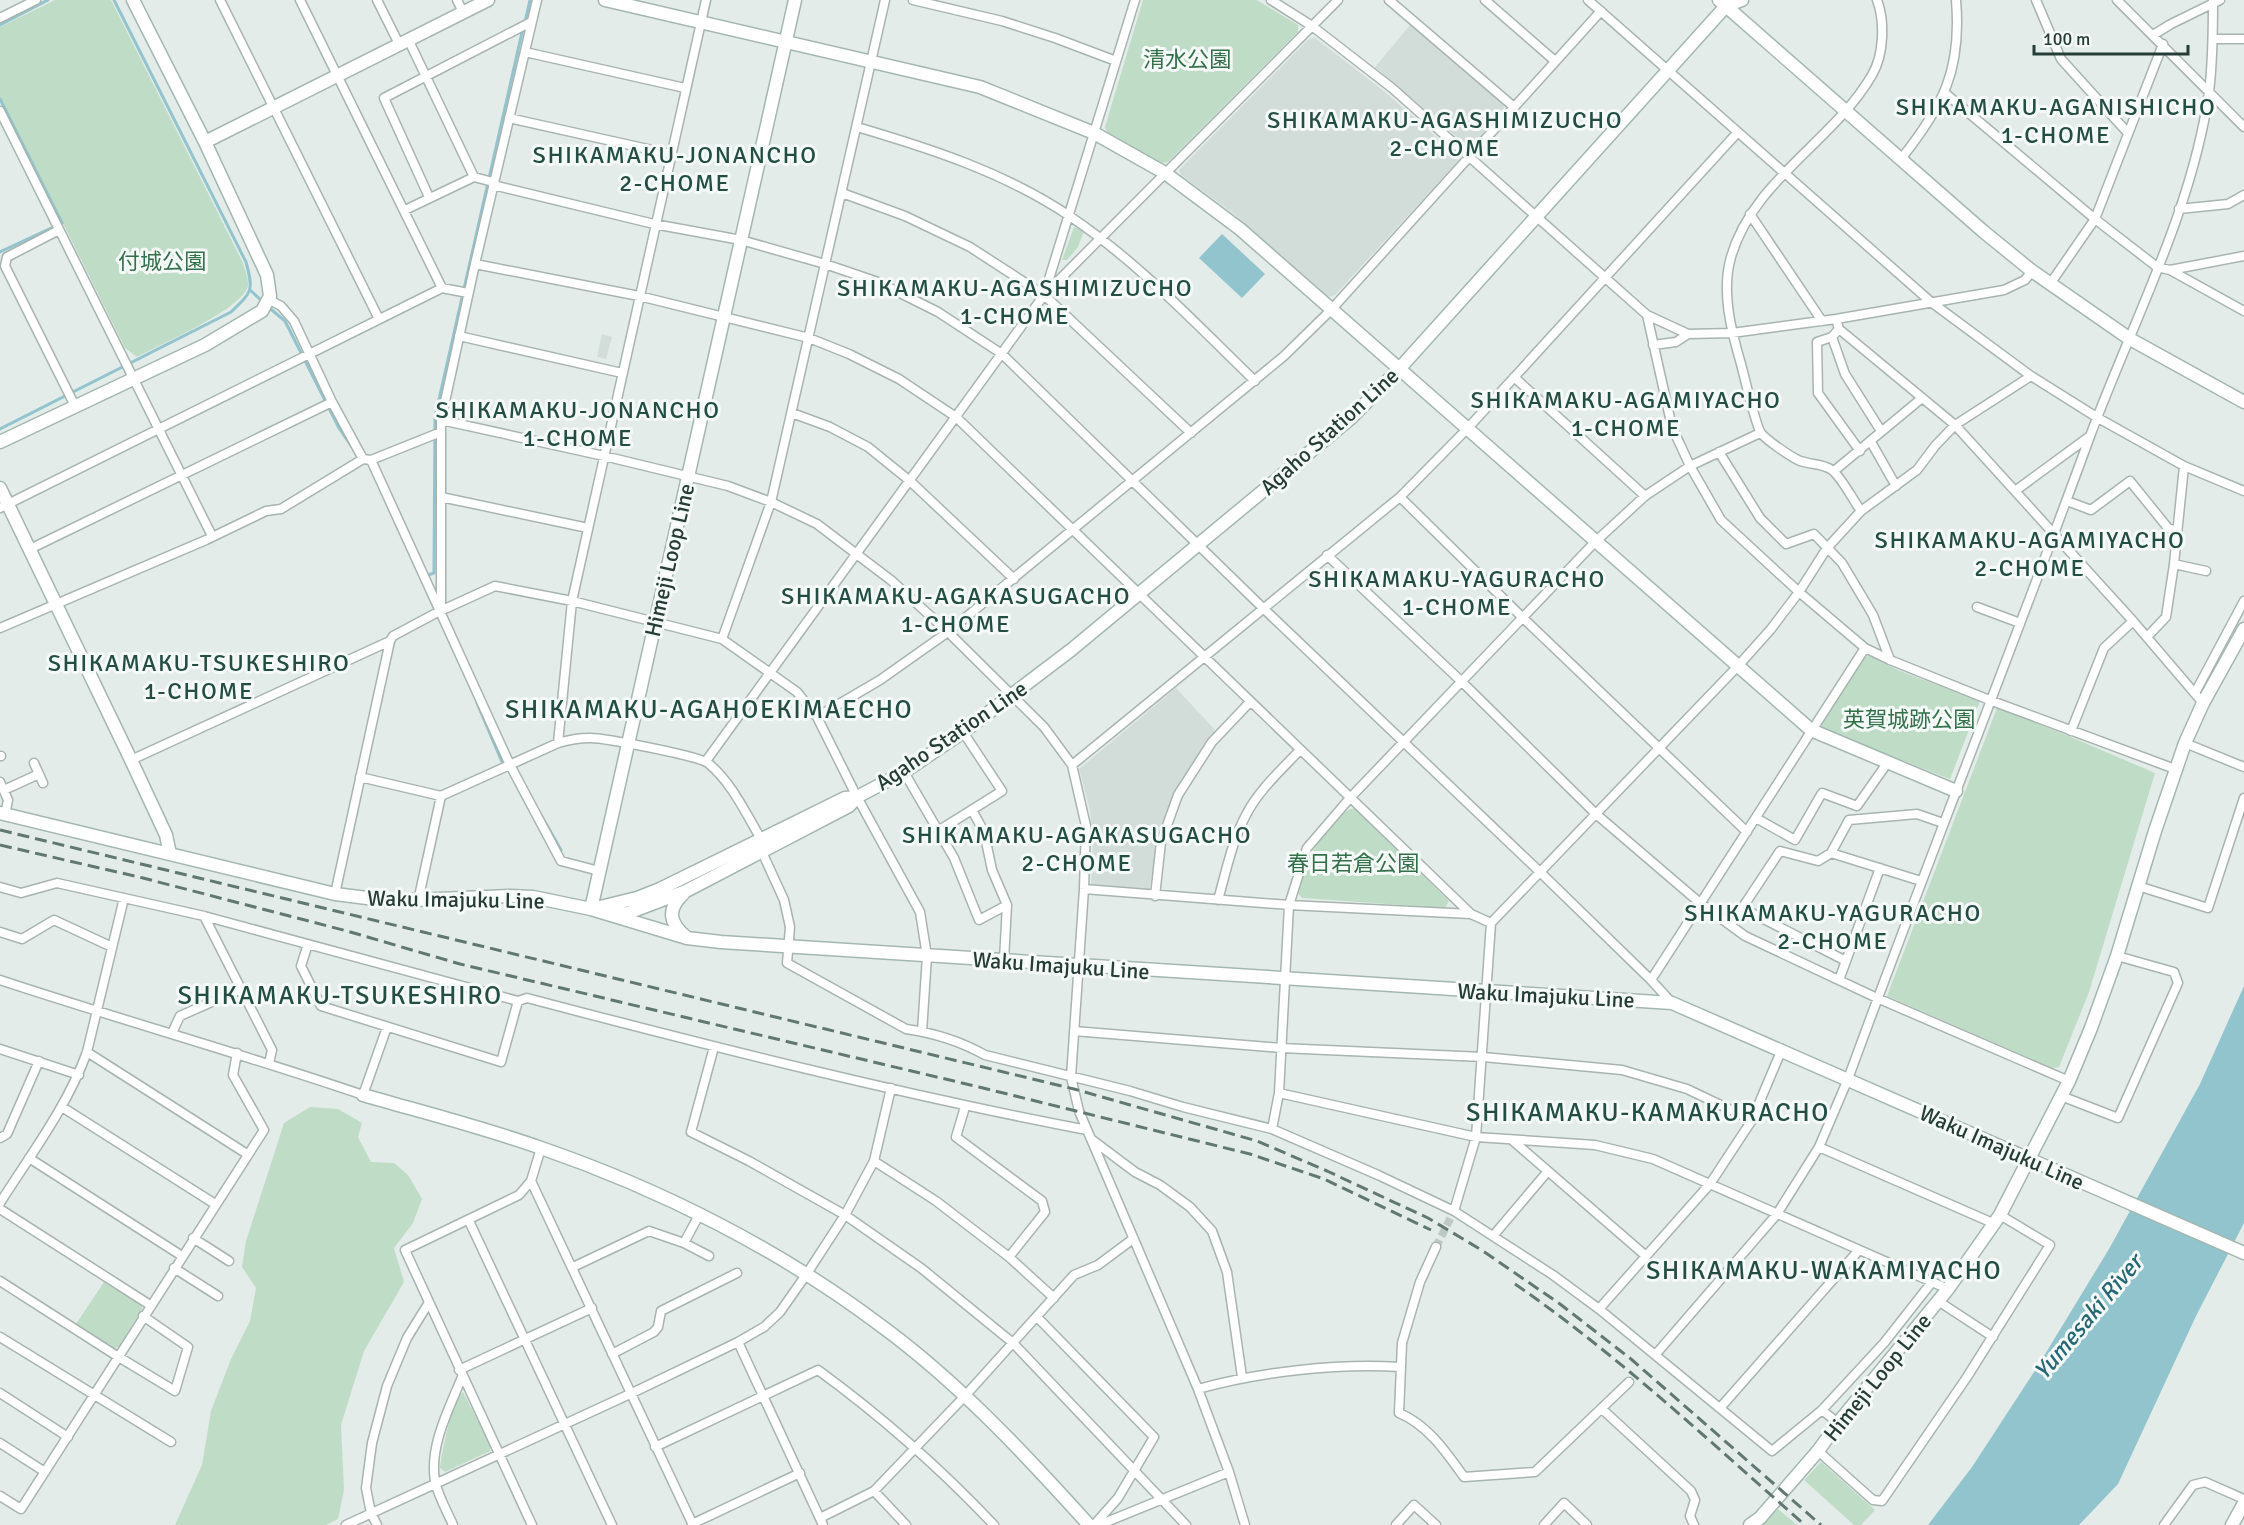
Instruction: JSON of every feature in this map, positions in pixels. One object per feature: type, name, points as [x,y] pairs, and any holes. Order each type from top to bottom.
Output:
[{"type":"main road","points":[[0,442],[222,335],[262,311],[270,296],[267,274],[205,142],[133,0]]},
{"type":"main road","points":[[205,142],[488,0]]},
{"type":"main road","points":[[605,0],[980,87],[1094,133],[1165,173],[1240,229],[1811,730],[1956,790]]},
{"type":"main road","name":"Himeji Loop Line","points":[[591,909],[795,0]]},
{"type":"main road","name":"Agaho Station Line","points":[[607,915],[628,913],[686,891],[849,806],[857,797],[904,772],[1013,696],[1351,418],[1400,369],[1538,216],[1668,71],[1724,2],[1742,0]]},
{"type":"main road","points":[[1724,2],[1845,111],[2032,271],[2130,339],[2244,402]]},
{"type":"main road","points":[[0,488],[4,506],[30,549],[166,835],[170,854]]},
{"type":"main road","name":"Himeji Loop Line","points":[[1750,1525],[1760,1518],[1818,1451],[1838,1423],[1948,1289],[1997,1220],[2069,1081],[2117,956],[2199,698],[2244,629]]},
{"type":"main road","name":"Agaho Station Line","points":[[591,909],[637,898],[660,889],[845,798],[857,797]]},
{"type":"main road","name":"Waku Imajuku Line","points":[[3,814],[335,894],[374,900],[418,901],[509,896],[533,897],[591,909],[687,938],[1078,966],[1672,1003],[2244,1253]]},
{"type":"main road","points":[[686,891],[671,909],[674,923],[687,938]]},
{"type":"main road","points":[[363,1095],[541,1148],[639,1187],[699,1215],[806,1275],[881,1325],[964,1397],[1023,1452],[1089,1525]]},
{"type":"main road","points":[[2232,1525],[2244,1501]]},
{"type":"street","points":[[0,18],[36,0]]},
{"type":"street","points":[[220,0],[379,319]]},
{"type":"street","points":[[300,0],[442,288]]},
{"type":"street","points":[[377,0],[427,76],[474,177]]},
{"type":"street","points":[[457,0],[463,12]]},
{"type":"street","points":[[441,610],[441,420],[468,293],[537,0]]},
{"type":"street","points":[[558,743],[572,601],[654,224],[706,0]]},
{"type":"street","points":[[722,639],[771,502],[885,0]]},
{"type":"street","points":[[913,0],[1002,21],[1116,61]]},
{"type":"street","points":[[1271,0],[1312,26],[1392,88],[1606,276],[1647,315],[1688,334],[1732,333],[1822,321],[2004,290],[2025,280],[2032,271]]},
{"type":"street","points":[[706,761],[769,671],[1044,295],[1338,0]]},
{"type":"street","points":[[1389,0],[1514,107]]},
{"type":"street","points":[[1485,0],[1556,61]]},
{"type":"street","points":[[1588,0],[1931,302],[2031,376],[2098,418],[2184,465],[2244,491]]},
{"type":"street","points":[[1861,511],[1834,471],[1825,466],[1797,460],[1760,433],[1732,333],[1727,284],[1731,258],[1750,214],[1785,173],[1845,111],[1873,73],[1883,34],[1881,10],[1876,0]]},
{"type":"street","points":[[1901,159],[1925,129],[1945,93],[1957,50],[1956,0]]},
{"type":"street","points":[[2036,0],[2061,59],[2127,132]]},
{"type":"street","points":[[2117,0],[2244,127]]},
{"type":"street","points":[[1044,295],[1133,1]]},
{"type":"street","points":[[2153,36],[2215,1]]},
{"type":"street","points":[[1656,1354],[1777,1214],[1819,1147],[1848,1079],[2091,435],[2180,210],[2196,154],[2209,92],[2215,1]]},
{"type":"street","points":[[817,717],[880,680],[948,632],[1255,381],[1331,310],[1601,11]]},
{"type":"street","points":[[429,197],[384,98],[531,22]]},
{"type":"street","points":[[2214,39],[2244,39]]},
{"type":"street","points":[[2050,284],[2095,219],[2163,44]]},
{"type":"street","points":[[525,51],[686,88]]},
{"type":"street","points":[[1945,93],[2095,219],[2157,267],[2170,270],[2244,311]]},
{"type":"street","points":[[0,111],[212,536]]},
{"type":"street","points":[[509,118],[670,154]]},
{"type":"street","points":[[857,127],[931,149],[997,176],[1069,215],[1100,238],[1165,294],[1255,381]]},
{"type":"street","points":[[1072,765],[1400,497],[1467,429],[1738,132]]},
{"type":"street","points":[[405,210],[474,177],[493,184],[654,224],[741,240],[825,264],[878,282],[938,312],[1002,354],[1132,482],[1540,872],[1672,1003]]},
{"type":"street","points":[[842,194],[905,216],[970,247],[1044,295],[1191,433]]},
{"type":"street","points":[[2180,210],[2228,204],[2244,195]]},
{"type":"street","points":[[1750,214],[1822,321]]},
{"type":"street","points":[[59,230],[7,257],[5,266],[75,406]]},
{"type":"street","points":[[2170,270],[2244,256]]},
{"type":"street","points":[[475,264],[639,296],[809,338],[849,354],[899,379],[956,417],[1471,914],[1491,923]]},
{"type":"street","points":[[4,506],[442,288],[468,293]]},
{"type":"street","points":[[268,299],[289,314],[332,402],[367,460],[441,610],[510,765],[561,861],[599,871]]},
{"type":"street","points":[[1647,315],[1672,427],[1690,466],[1721,520],[1799,592],[1865,648],[1890,660],[1992,701],[2175,769]]},
{"type":"street","points":[[1836,319],[1839,329],[1955,425],[2133,621],[2199,698],[2244,601]]},
{"type":"street","points":[[1839,329],[1832,337],[1817,342],[1818,393],[1860,451]]},
{"type":"street","points":[[1653,345],[1676,342],[1688,334]]},
{"type":"street","points":[[459,336],[622,373]]},
{"type":"street","points":[[1832,337],[1845,374],[1881,431]]},
{"type":"street","points":[[1454,1211],[1476,1137],[1491,923],[1738,666],[1771,629],[1799,592],[1827,548],[1861,511],[1917,470],[1955,425],[2031,376]]},
{"type":"street","points":[[1514,378],[1645,496]]},
{"type":"street","points":[[1834,471],[1922,398]]},
{"type":"street","points":[[30,549],[332,402]]},
{"type":"street","points":[[792,413],[830,427],[868,447],[910,480],[1014,579]]},
{"type":"street","points":[[441,420],[728,486],[771,502],[817,524],[892,581],[948,632],[1044,728],[1072,765],[1086,826],[1084,890],[1071,1077],[1079,1111],[1198,1389],[1229,1472],[1245,1525]]},
{"type":"street","points":[[0,628],[266,511],[281,509],[367,460],[441,432]]},
{"type":"street","points":[[1272,1129],[1279,1093],[1289,905],[1307,848],[1350,798],[1522,617],[1595,542],[1645,496],[1690,466],[1760,433]]},
{"type":"street","points":[[2015,491],[2091,435]]},
{"type":"street","points":[[1870,442],[1896,486]]},
{"type":"street","points":[[1719,452],[1760,518],[1785,544],[1814,534],[1842,563],[1873,615],[1890,660]]},
{"type":"street","points":[[2147,637],[2166,617],[2184,465]]},
{"type":"street","points":[[2067,501],[2091,510],[2130,481],[2168,528],[2177,531]]},
{"type":"street","points":[[441,497],[588,528]]},
{"type":"street","points":[[1400,497],[1747,832]]},
{"type":"street","points":[[1327,555],[1461,681],[1596,814],[1700,903],[1745,936],[1877,998],[2069,1081]]},
{"type":"street","points":[[2174,564],[2206,572]]},
{"type":"street","points":[[335,894],[390,641],[393,636],[441,610],[495,586],[572,601],[722,639],[797,692],[817,717],[857,797],[920,912],[927,956],[922,1032]]},
{"type":"street","points":[[1977,608],[2020,623]]},
{"type":"street","points":[[2071,731],[2104,648],[2133,621]]},
{"type":"street","points":[[131,760],[390,641]]},
{"type":"street","points":[[1651,980],[1865,648]]},
{"type":"street","points":[[1155,896],[1161,842],[1178,795],[1212,742],[1250,702]]},
{"type":"street","points":[[938,831],[1002,791],[963,732]]},
{"type":"street","points":[[360,777],[441,796],[558,743],[572,739],[591,738],[628,743],[706,761],[731,787],[761,839]]},
{"type":"street","points":[[2185,743],[2244,767]]},
{"type":"street","points":[[1218,900],[1229,857],[1246,814],[1272,779],[1300,750]]},
{"type":"street","points":[[1756,818],[1795,840],[1822,794],[1857,806],[1888,762]]},
{"type":"street","points":[[34,763],[43,783]]},
{"type":"street","points":[[904,772],[954,858],[979,920],[1007,905]]},
{"type":"street","points":[[3,814],[8,800],[2,786],[39,774]]},
{"type":"street","points":[[418,901],[441,796]]},
{"type":"street","points":[[2138,886],[2208,908],[2244,798]]},
{"type":"street","points":[[972,810],[984,831],[992,870],[1007,905],[1005,960]]},
{"type":"street","points":[[1731,925],[1780,851],[1818,861],[1831,853],[1849,820],[1917,814],[1943,823]]},
{"type":"street","points":[[762,852],[784,900],[790,927],[787,963],[906,1029],[965,1044],[985,1055],[1272,1129],[1454,1211],[1599,1309],[1772,1451],[1822,1410],[1884,1343],[1932,1282]]},
{"type":"street","points":[[1831,853],[1921,881]]},
{"type":"street","points":[[1839,980],[1880,868]]},
{"type":"street","points":[[0,887],[21,892],[57,883],[204,916],[518,1001],[527,998],[714,1047],[1089,1134],[1135,1172],[1160,1185],[1190,1208],[1212,1231],[1227,1272],[1242,1377]]},
{"type":"street","points":[[1084,890],[1289,905],[1471,914]]},
{"type":"street","points":[[0,1203],[62,1107],[79,1075],[87,1052],[124,898]]},
{"type":"street","points":[[1742,908],[1846,961]]},
{"type":"street","points":[[204,916],[272,1050],[269,1063]]},
{"type":"street","points":[[0,932],[22,939],[54,920],[112,947]]},
{"type":"street","points":[[308,944],[301,966],[321,1006],[501,1062],[518,1001]]},
{"type":"street","points":[[2061,1096],[2118,1118],[2178,983],[2174,972],[2117,956]]},
{"type":"street","points":[[0,980],[96,1012],[269,1063],[363,1095],[387,1027]]},
{"type":"street","points":[[172,1033],[180,1017],[241,989]]},
{"type":"street","points":[[1074,1031],[1281,1048],[1483,1057],[1622,1070],[1687,1089],[1752,1120]]},
{"type":"street","points":[[714,1047],[691,1132],[749,1161],[845,1215],[921,1268],[1013,1343],[1186,1525]]},
{"type":"street","points":[[0,1049],[79,1075]]},
{"type":"street","points":[[1599,1309],[1710,1184],[1752,1120],[1782,1050]]},
{"type":"street","points":[[87,1052],[247,1154]]},
{"type":"street","points":[[0,1496],[21,1509],[264,1130],[233,1075],[237,1053]]},
{"type":"street","points":[[0,1138],[7,1134],[39,1061]]},
{"type":"street","points":[[345,1525],[630,1394],[764,1327],[780,1312],[806,1275],[845,1215],[874,1161],[891,1088]]},
{"type":"street","points":[[1279,1093],[1476,1137],[1595,1145],[1653,1159],[1948,1289]]},
{"type":"street","points":[[62,1107],[215,1204]]},
{"type":"street","points":[[965,1107],[956,1137],[1042,1201],[1046,1212],[1010,1257]]},
{"type":"street","points":[[1512,1140],[1646,1256]]},
{"type":"street","points":[[1818,1451],[1873,1500],[1882,1501],[1993,1337],[2050,1245],[1997,1220],[1819,1147]]},
{"type":"street","points":[[532,1525],[405,1250],[519,1195],[531,1181],[541,1148]]},
{"type":"street","points":[[29,1158],[182,1256]]},
{"type":"street","points":[[874,1161],[936,1201],[1010,1257],[1054,1298]]},
{"type":"street","points":[[1493,1236],[1548,1171]]},
{"type":"street","points":[[531,1181],[692,1524],[800,1473]]},
{"type":"street","points":[[0,1209],[150,1305]]},
{"type":"street","points":[[684,1243],[699,1215]]},
{"type":"street","points":[[469,1221],[612,1525]]},
{"type":"street","points":[[573,1267],[649,1231],[684,1243],[709,1256]]},
{"type":"street","points":[[193,1238],[229,1262]]},
{"type":"street","points":[[738,1342],[822,1522],[874,1491],[916,1449],[1074,1275],[1098,1265],[1133,1239]]},
{"type":"street","points":[[1436,1247],[1420,1282],[1402,1343],[1399,1413],[1415,1420],[1464,1477],[1535,1472],[1629,1382]]},
{"type":"street","points":[[1720,1408],[1859,1250]]},
{"type":"street","points":[[174,1268],[218,1296]]},
{"type":"street","points":[[612,1354],[654,1332],[658,1327],[661,1311],[737,1273]]},
{"type":"street","points":[[0,1281],[176,1391],[188,1347],[143,1316]]},
{"type":"street","points":[[1938,1301],[1993,1337]]},
{"type":"street","points":[[376,1525],[366,1488],[372,1443],[387,1386],[407,1338],[428,1304]]},
{"type":"street","points":[[453,1525],[435,1484],[433,1464],[442,1426],[461,1374],[524,1339],[592,1308]]},
{"type":"street","points":[[1037,1317],[1154,1437],[1118,1498],[1097,1525]]},
{"type":"street","points":[[0,1337],[171,1442]]},
{"type":"street","points":[[1198,1389],[1242,1377],[1368,1365],[1400,1367]]},
{"type":"street","points":[[655,1447],[818,1370],[861,1402],[916,1449],[971,1500],[993,1525]]},
{"type":"street","points":[[0,1393],[68,1437]]},
{"type":"street","points":[[1602,1408],[1691,1491],[1695,1500],[1690,1516],[1694,1525]]},
{"type":"street","points":[[1822,1410],[1838,1423]]},
{"type":"street","points":[[0,1443],[45,1472]]},
{"type":"street","points":[[1097,1525],[1229,1472]]},
{"type":"street","points":[[2164,1525],[2193,1485],[2205,1482],[2244,1501]]},
{"type":"street","points":[[874,1491],[906,1525]]},
{"type":"street","points":[[1544,1525],[1564,1503],[1587,1525]]},
{"type":"street","points":[[1396,1525],[1414,1505],[1436,1525]]},
{"type":"shaded area","points":[[1411,24],[1504,105],[1504,109],[1472,145],[1466,145],[1375,67]]},
{"type":"shaded area","points":[[1314,37],[1385,92],[1457,155],[1458,161],[1335,295],[1328,297],[1234,214],[1181,175],[1179,170],[1308,40]]},
{"type":"shaded area","points":[[602,334],[612,337],[606,359],[597,357]]},
{"type":"shaded area","points":[[1176,688],[1216,731],[1174,793],[1159,838],[1149,890],[1091,884],[1093,839],[1090,810],[1079,769]]},
{"type":"green space","name":"付城公園","points":[[55,0],[111,0],[243,263],[247,278],[248,286],[243,295],[232,305],[199,326],[137,357],[125,348],[0,97],[0,27]]},
{"type":"green space","name":"清水公園","points":[[1143,0],[1257,0],[1298,25],[1298,32],[1168,162],[1162,163],[1107,132],[1105,127]]},
{"type":"green space","points":[[1074,227],[1084,231],[1078,247],[1067,260],[1062,260]]},
{"type":"green space","name":"英賀城跡公園","points":[[1869,656],[1900,671],[1980,701],[1950,779],[1823,728],[1821,723],[1864,657]]},
{"type":"green space","points":[[1997,708],[2155,773],[2089,992],[2059,1067],[2052,1068],[1887,996]]},
{"type":"green space","name":"春日若倉公園","points":[[1354,808],[1449,901],[1445,908],[1302,898],[1298,893],[1305,866],[1313,850],[1339,816]]},
{"type":"green space","points":[[310,1107],[338,1109],[362,1123],[358,1137],[371,1162],[394,1163],[408,1175],[422,1199],[413,1223],[394,1248],[404,1282],[364,1351],[341,1425],[344,1490],[338,1519],[326,1525],[175,1525],[202,1465],[211,1411],[231,1359],[250,1321],[256,1288],[242,1267],[246,1241],[284,1123]]},
{"type":"green space","points":[[104,1282],[141,1305],[142,1309],[119,1347],[114,1348],[76,1324]]},
{"type":"green space","points":[[463,1392],[491,1446],[490,1451],[445,1472],[440,1468],[445,1440],[451,1416]]},
{"type":"green space","points":[[1821,1462],[1875,1510],[1861,1525],[1854,1525],[1804,1480]]},
{"type":"green space","points":[[1778,1509],[1797,1525],[1762,1525]]},
{"type":"water","points":[[1222,234],[1265,274],[1242,298],[1199,258]]},
{"type":"water","name":"Yumesaki River","points":[[2244,986],[2244,1223],[2196,1316],[2118,1484],[2079,1525],[1928,1525],[1972,1467],[2036,1369],[2109,1249],[2200,1084]]},
{"type":"waterway","points":[[0,25],[48,0]]},
{"type":"waterway","points":[[0,429],[231,312],[249,290],[250,279],[246,262],[114,0]]},
{"type":"waterway","points":[[525,22],[530,0]]},
{"type":"waterway","points":[[425,576],[434,573],[435,417],[523,28]]},
{"type":"waterway","points":[[0,99],[62,223],[0,252]]},
{"type":"waterway","points":[[250,290],[262,301]]},
{"type":"waterway","points":[[267,306],[285,321],[339,428],[356,453]]},
{"type":"waterway","points":[[477,703],[502,762]]},
{"type":"waterway","points":[[541,815],[561,850]]},
{"type":"tunnel","points":[[1436,1247],[1454,1211]]},
{"type":"railway","points":[[0,830],[1074,1089],[1257,1141],[1428,1218],[1483,1251],[1560,1304],[1631,1359],[1821,1525]]},
{"type":"railway","points":[[0,845],[143,878],[347,931],[460,964],[1250,1154],[1324,1179],[1431,1230]]},
{"type":"railway","points":[[1515,1284],[1627,1370],[1805,1525]]},
{"type":"district","name":"SHIKAMAKU-AGANISHICHO 1-CHOME","points":[[2056,121]]},
{"type":"district","name":"SHIKAMAKU-AGASHIMIZUCHO 2-CHOME","points":[[1445,134]]},
{"type":"district","name":"SHIKAMAKU-JONANCHO 2-CHOME","points":[[675,169]]},
{"type":"district","name":"SHIKAMAKU-AGASHIMIZUCHO 1-CHOME","points":[[1015,302]]},
{"type":"district","name":"SHIKAMAKU-AGAMIYACHO 1-CHOME","points":[[1626,414]]},
{"type":"district","name":"SHIKAMAKU-JONANCHO 1-CHOME","points":[[578,424]]},
{"type":"district","name":"SHIKAMAKU-AGAMIYACHO 2-CHOME","points":[[2030,554]]},
{"type":"district","name":"SHIKAMAKU-YAGURACHO 1-CHOME","points":[[1457,593]]},
{"type":"district","name":"SHIKAMAKU-AGAKASUGACHO 1-CHOME","points":[[956,610]]},
{"type":"district","name":"SHIKAMAKU-TSUKESHIRO 1-CHOME","points":[[199,677]]},
{"type":"district","name":"SHIKAMAKU-AGAHOEKIMAECHO","points":[[709,709]]},
{"type":"district","name":"SHIKAMAKU-AGAKASUGACHO 2-CHOME","points":[[1077,849]]},
{"type":"district","name":"SHIKAMAKU-YAGURACHO 2-CHOME","points":[[1833,927]]},
{"type":"district","name":"SHIKAMAKU-TSUKESHIRO","points":[[340,995]]},
{"type":"district","name":"SHIKAMAKU-KAMAKURACHO","points":[[1648,1112]]},
{"type":"district","name":"SHIKAMAKU-WAKAMIYACHO","points":[[1824,1270]]}]
